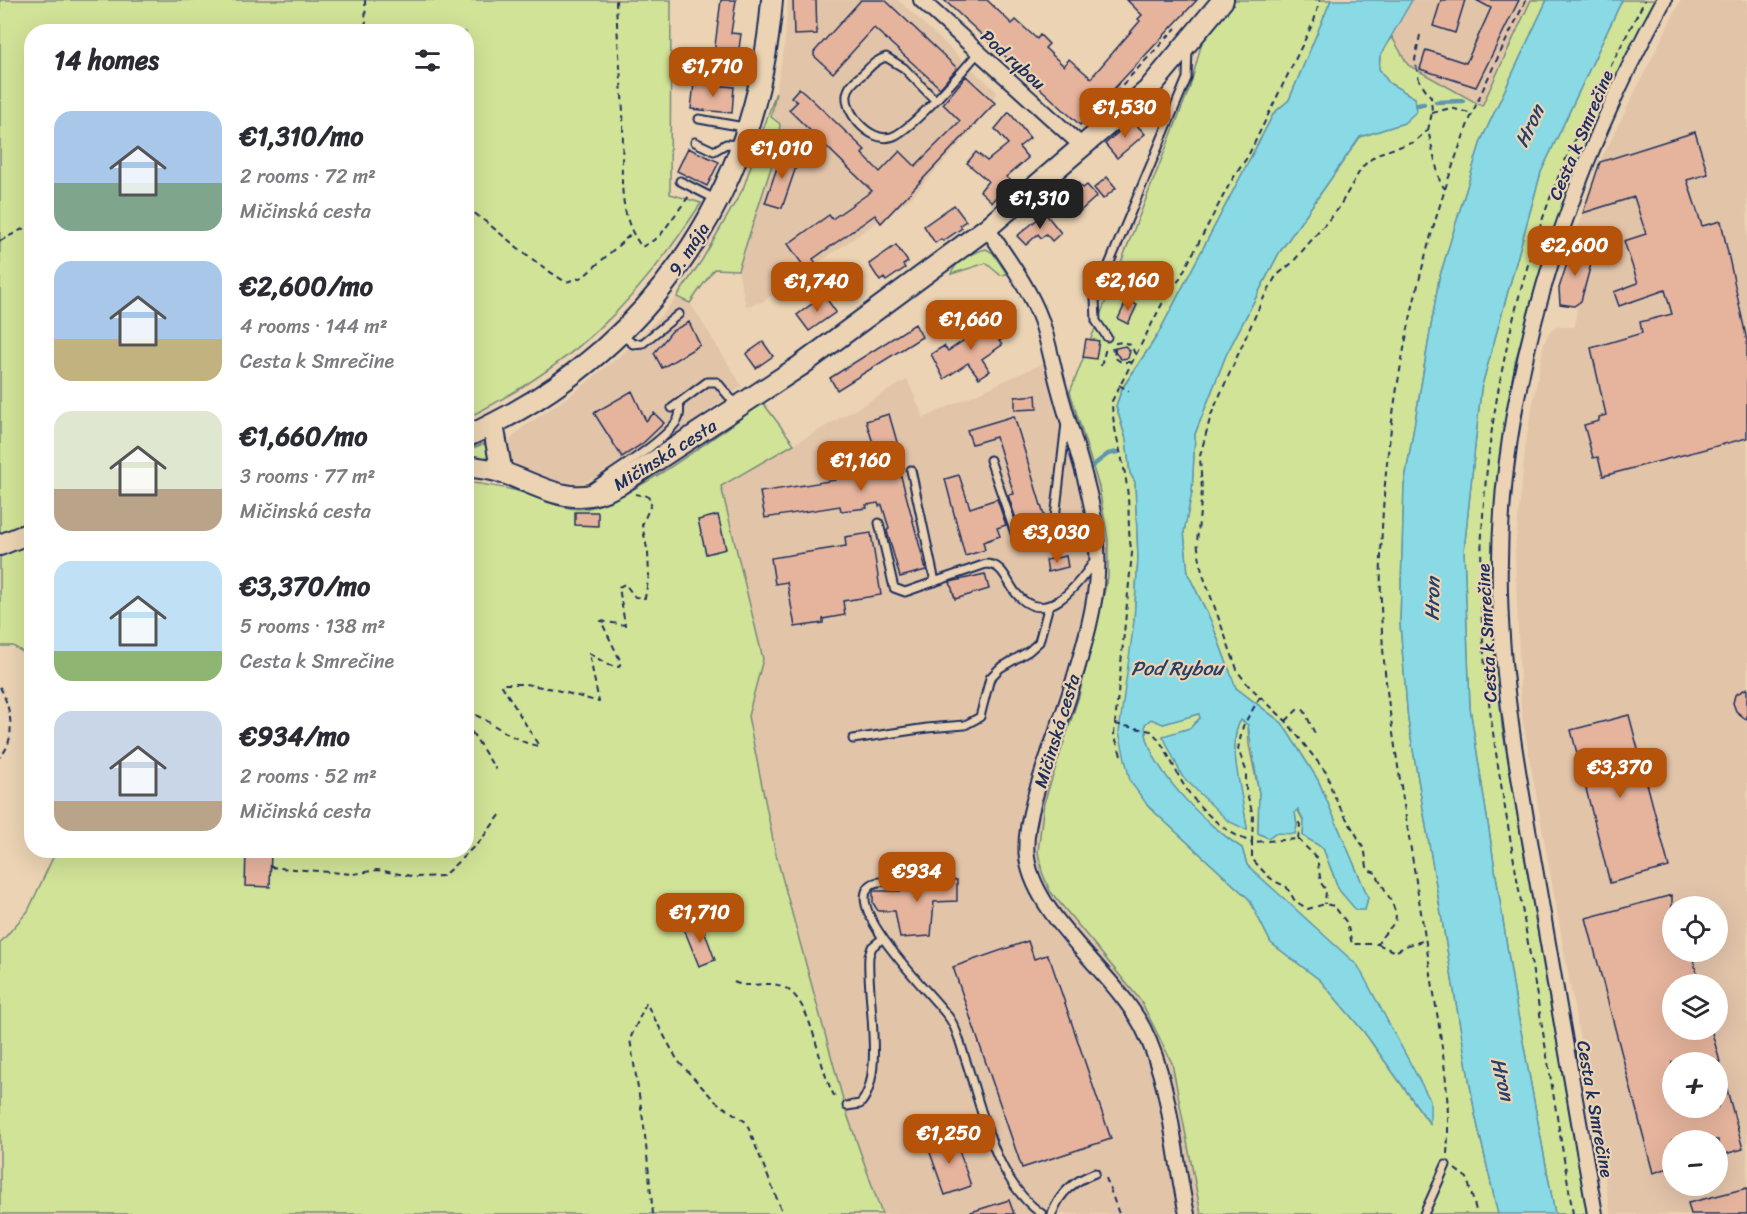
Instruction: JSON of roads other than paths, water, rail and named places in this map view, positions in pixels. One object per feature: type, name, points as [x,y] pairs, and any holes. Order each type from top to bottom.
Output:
[{"type":"street","name":"9. mája","points":[[474,433],[528,406],[585,365],[620,334],[665,285],[688,253],[718,201],[745,136],[761,81],[772,0]]},
{"type":"street","name":"Pod rybou","points":[[921,0],[1082,146]]},
{"type":"street","name":"Mičinská cesta","points":[[474,468],[502,473],[550,493],[577,497],[603,494],[620,484],[739,409],[797,363],[987,228],[1148,90],[1183,33],[1222,0]]},
{"type":"street","name":"Cesta k Smrečine","points":[[1595,1214],[1509,723],[1500,593],[1501,546],[1507,471],[1518,399],[1533,332],[1562,229],[1603,124],[1664,0]]},
{"type":"street","name":"Mičinská cesta","points":[[987,228],[1026,289],[1041,320],[1066,414],[1088,482],[1098,555],[1097,577],[1078,664],[1032,812],[1027,855],[1031,877],[1042,898],[1125,1002],[1150,1044],[1159,1068],[1187,1214]]},
{"type":"street","points":[[493,425],[502,473]]},
{"type":"street","points":[[0,545],[24,535]]},
{"type":"lane","points":[[1107,337],[1096,321],[1095,298],[1187,78],[1183,33]]},
{"type":"lane","points":[[935,100],[904,68],[886,57],[878,59],[850,86],[847,95],[848,106],[868,133],[887,138],[895,136],[935,100],[978,53]]},
{"type":"lane","points":[[701,75],[761,81]]},
{"type":"lane","points":[[699,119],[745,136]]},
{"type":"lane","points":[[695,142],[714,151],[745,136]]},
{"type":"lane","points":[[680,182],[718,201]]},
{"type":"lane","points":[[620,334],[633,344],[643,343],[679,314]]},
{"type":"lane","points":[[672,408],[707,382],[717,382],[739,409]]},
{"type":"lane","points":[[577,497],[645,450],[671,427],[679,415],[679,403]]},
{"type":"lane","points":[[990,460],[1019,545],[1042,539],[1050,531],[1056,518],[1066,414]]},
{"type":"lane","points":[[911,470],[935,582]]},
{"type":"lane","points":[[879,523],[894,588],[905,592],[992,564],[999,568],[1019,597],[1034,605],[1049,605],[1077,586],[1098,555]]},
{"type":"lane","points":[[853,739],[965,725],[976,721],[980,717],[990,678],[1000,668],[1029,651],[1039,642],[1049,605]]},
{"type":"lane","points":[[893,881],[875,883],[868,887],[866,894],[868,907],[882,938],[952,1022],[1003,1168],[1030,1206],[1042,1214]]},
{"type":"lane","points":[[847,1106],[860,1104],[868,1092],[873,1033],[869,956],[872,946],[882,938]]},
{"type":"lane","points":[[1424,1214],[1446,1166]]},
{"type":"lane","points":[[1052,1214],[1071,1185],[1095,1173]]},
{"type":"water","name":"Pod Rybou","points":[[1331,0],[1412,0],[1380,56],[1379,69],[1389,83],[1415,98],[1417,111],[1404,123],[1360,137],[1279,253],[1226,355],[1195,434],[1192,492],[1184,532],[1188,574],[1211,621],[1236,688],[1282,723],[1318,780],[1368,897],[1365,910],[1356,910],[1339,890],[1323,848],[1303,836],[1304,822],[1298,809],[1295,813],[1297,826],[1295,834],[1275,833],[1268,838],[1258,833],[1259,793],[1248,725],[1241,720],[1235,742],[1237,772],[1247,830],[1228,821],[1182,776],[1163,736],[1190,728],[1200,718],[1199,714],[1163,724],[1151,719],[1145,724],[1148,741],[1155,758],[1180,794],[1212,825],[1242,848],[1247,865],[1358,966],[1430,1100],[1430,1124],[1364,1032],[1320,980],[1271,943],[1249,899],[1148,806],[1130,781],[1119,732],[1134,621],[1138,558],[1135,482],[1130,473],[1126,439],[1116,406],[1122,389],[1157,336],[1274,113],[1289,100]]},
{"type":"water","name":"Hron","points":[[1547,0],[1622,0],[1541,172],[1481,389],[1464,551],[1470,708],[1516,1004],[1555,1214],[1498,1214],[1475,1114],[1408,720],[1400,623],[1404,486],[1439,279],[1481,141]]},
{"type":"waterway","points":[[1436,102],[1463,101]]},
{"type":"waterway","points":[[1417,105],[1424,104]]},
{"type":"waterway","points":[[1108,290],[1158,297]]},
{"type":"waterway","points":[[1091,467],[1108,454],[1118,452]]}]
